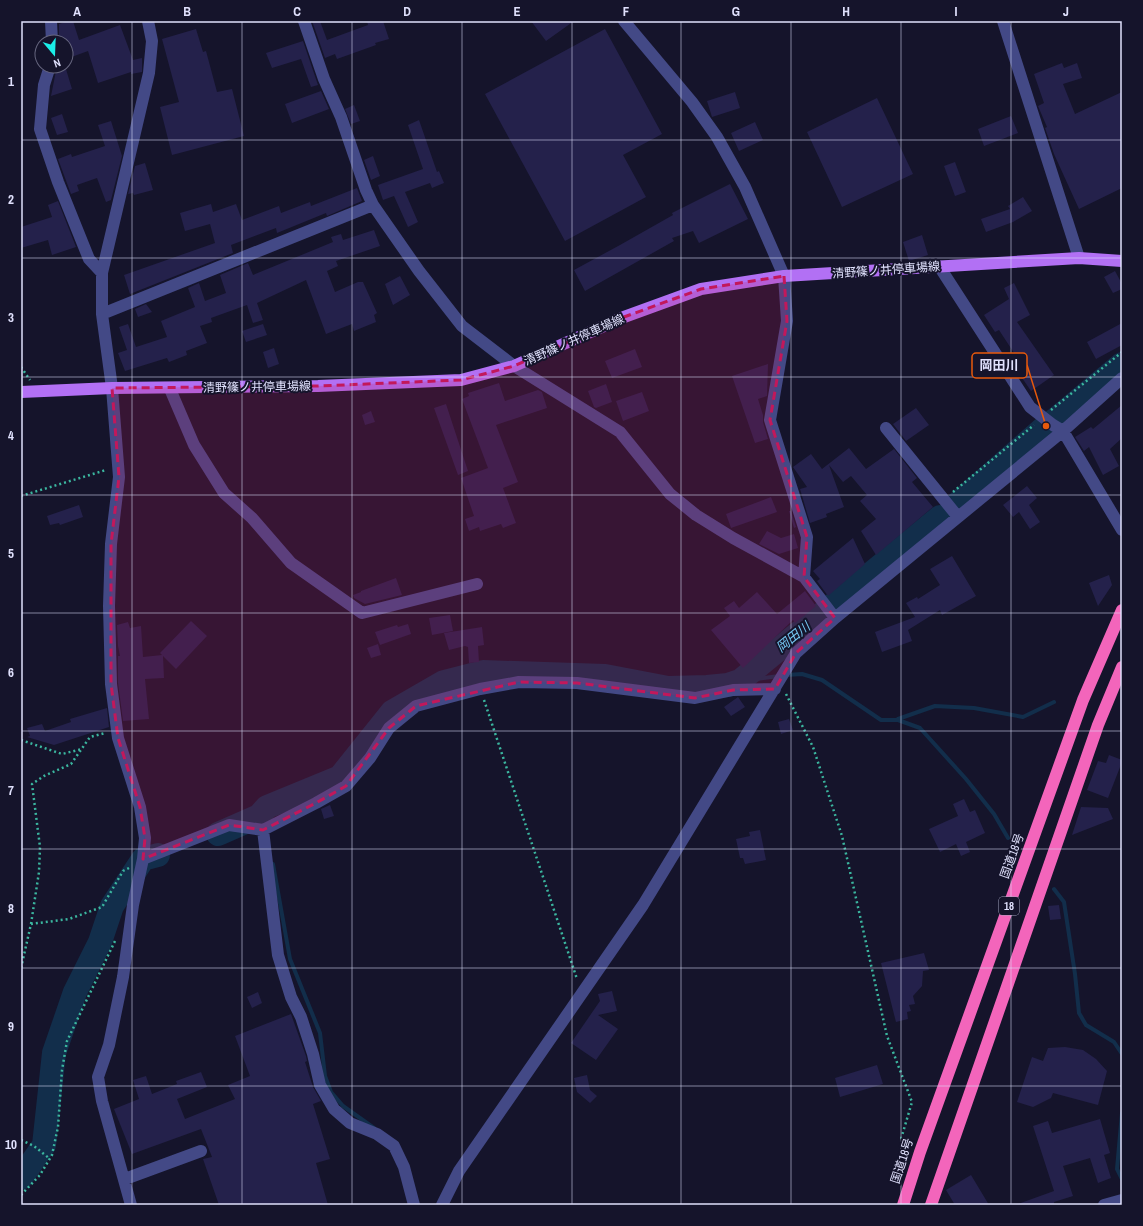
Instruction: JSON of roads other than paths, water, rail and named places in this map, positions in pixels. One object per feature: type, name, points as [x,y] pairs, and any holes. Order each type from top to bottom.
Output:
[{"type":"highway","name":"国道18号","points":[[903,1205],[920,1152],[1083,700],[1122,610]]},
{"type":"highway","name":"18","points":[[931,1205],[1098,725],[1122,667]]},
{"type":"main road","name":"清野篠ノ井停車場線","points":[[21,392],[112,388],[170,389],[318,386],[462,380],[514,366],[624,317],[701,289],[784,276],[939,266],[1079,258],[1122,262]]},
{"type":"street","points":[[51,21],[52,34]]},
{"type":"street","points":[[131,1205],[125,1179],[102,1101],[98,1078],[109,1045],[123,977],[130,926],[143,859],[145,838],[140,807],[118,738],[111,684],[109,606],[111,544],[119,477],[112,388],[102,314],[102,273],[149,73],[152,41],[148,21]]},
{"type":"street","points":[[304,21],[324,79],[341,117],[366,190],[373,205],[419,271],[462,326],[514,366],[620,432],[670,494],[696,515],[733,538],[804,577],[831,612]]},
{"type":"street","points":[[624,21],[692,102],[717,137],[745,187],[784,276],[787,321],[770,420],[807,537],[804,577]]},
{"type":"street","points":[[1003,21],[1079,258]]},
{"type":"street","points":[[47,74],[44,85],[40,129],[58,182],[89,259],[102,273]]},
{"type":"street","points":[[102,314],[373,205]]},
{"type":"street","points":[[939,266],[1030,407],[1054,425],[1122,530]]},
{"type":"street","points":[[442,1205],[459,1171],[643,904],[796,653],[831,612],[958,517],[1054,425],[1122,378]]},
{"type":"street","points":[[170,389],[194,445],[224,493],[252,518],[291,563],[362,613],[477,584]]},
{"type":"street","points":[[886,428],[958,517]]},
{"type":"street","points":[[143,859],[229,825],[263,830],[346,786],[370,758],[389,728],[416,706],[480,689],[519,682],[576,683],[695,698],[778,683]]},
{"type":"street","points":[[263,830],[278,955],[291,997],[301,1017],[306,1032],[320,1085],[334,1109],[350,1123],[377,1134],[394,1146],[404,1167],[414,1205]]},
{"type":"street","points":[[125,1179],[201,1151]]},
{"type":"street","points":[[1104,1205],[1122,1200]]},
{"type":"waterway","name":"岡田川","points":[[958,503],[1046,426],[1122,364]]},
{"type":"waterway","points":[[218,834],[259,816],[267,807],[340,777],[392,712],[444,682],[483,672],[605,676],[668,688],[728,685],[740,681],[940,517]]},
{"type":"waterway","points":[[786,675],[802,674],[822,680],[881,720],[898,720],[920,728],[966,779],[994,814],[1008,838]]},
{"type":"waterway","points":[[740,681],[779,676]]},
{"type":"waterway","points":[[898,719],[935,706],[974,708],[1023,717],[1054,702]]},
{"type":"waterway","points":[[21,1178],[44,1145],[54,1053],[75,992],[100,942],[112,906],[143,859],[158,855]]},
{"type":"waterway","points":[[273,864],[290,959],[320,1033],[325,1076],[331,1092],[343,1106],[374,1128]]},
{"type":"waterway","points":[[1054,889],[1064,902],[1075,974],[1079,1013],[1086,1025],[1114,1042],[1122,1054]]},
{"type":"waterway","points":[[1122,1113],[1117,1169],[1122,1179]]},
{"type":"place","name":"岡田川","points":[[1046,426]]}]
